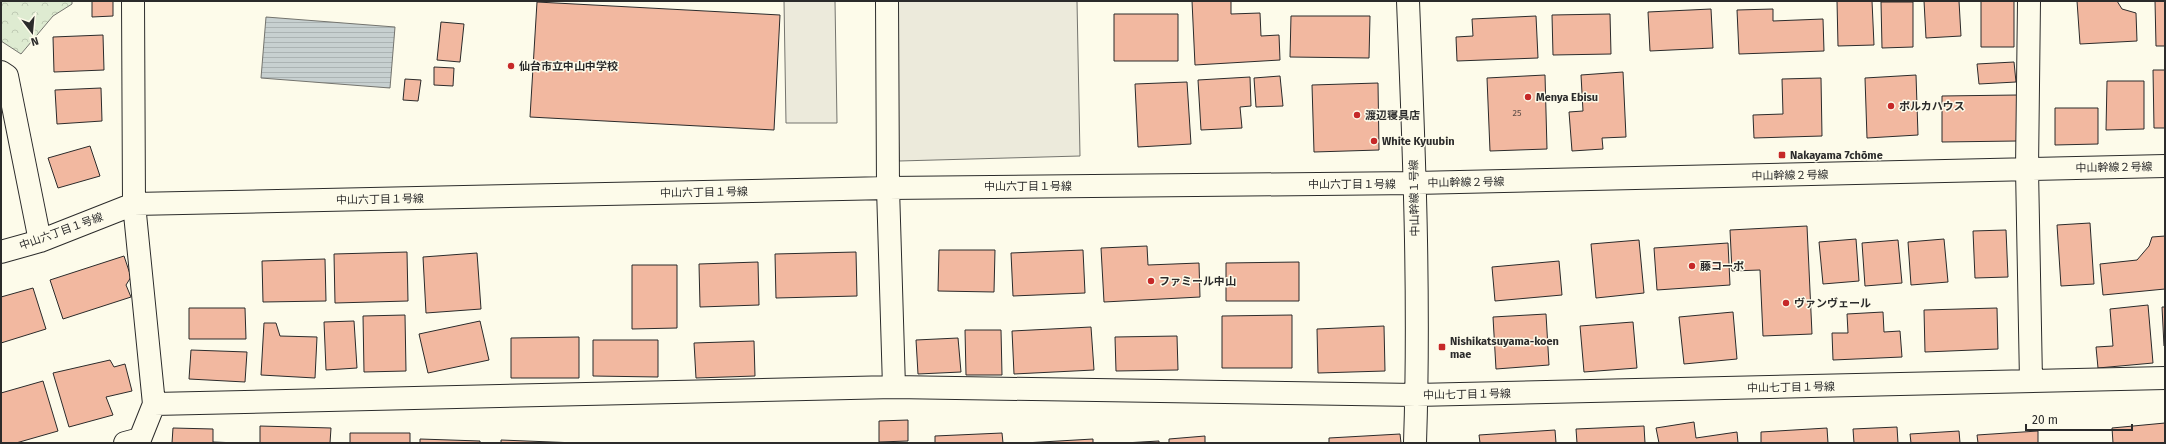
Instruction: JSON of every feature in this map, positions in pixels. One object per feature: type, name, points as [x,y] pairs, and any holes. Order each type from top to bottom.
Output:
[{"type":"street","points":[[125,443],[140,439],[149,434],[154,404],[134,204],[133,1]]},
{"type":"street","points":[[887,1],[888,188],[894,387]]},
{"type":"street","name":"中山幹線１号線","points":[[1408,1],[1415,183],[1416,395],[1414,443]]},
{"type":"street","points":[[2029,1],[2027,169],[2031,381]]},
{"type":"street","points":[[1,72],[7,76],[40,240]]},
{"type":"street","name":"中山幹線２号線","points":[[1415,183],[2165,166]]},
{"type":"street","name":"中山六丁目１号線","points":[[1,252],[40,240],[134,204],[888,188],[1415,183]]},
{"type":"street","name":"中山七丁目１号線","points":[[154,404],[894,387],[1416,395],[2165,378]]},
{"type":"green space","points":[[1,1],[72,1],[72,4],[53,16],[21,54],[1,41]]},
{"type":"shaded area","points":[[784,1],[835,1],[837,123],[786,123]]},
{"type":"shaded area","points":[[895,1],[1077,1],[1080,156],[899,161]]},
{"type":"shaded area","points":[[266,17],[395,27],[390,88],[261,78]]},
{"type":"building","points":[[92,1],[113,1],[113,16],[92,17]]},
{"type":"building","points":[[1192,1],[1231,1],[1231,14],[1260,13],[1261,36],[1279,35],[1280,60],[1195,65]]},
{"type":"building","points":[[1837,1],[1872,1],[1874,45],[1838,46]]},
{"type":"building","points":[[1924,1],[1959,1],[1961,36],[1926,38]]},
{"type":"building","points":[[1981,1],[2014,1],[2014,47],[1981,47]]},
{"type":"building","points":[[2077,1],[2117,1],[2122,9],[2136,13],[2137,41],[2080,44]]},
{"type":"building","points":[[2155,1],[2165,1],[2165,46],[2156,46]]},
{"type":"building","points":[[537,2],[780,15],[774,130],[530,117]]},
{"type":"building","points":[[1881,2],[1913,2],[1913,47],[1882,48]]},
{"type":"building","points":[[1711,9],[1713,48],[1650,51],[1648,12]]},
{"type":"building","points":[[1773,9],[1773,21],[1823,19],[1824,51],[1739,54],[1737,10]]},
{"type":"building","points":[[1114,14],[1178,14],[1178,61],[1114,61]]},
{"type":"building","points":[[1610,14],[1611,54],[1553,55],[1552,15]]},
{"type":"building","points":[[1291,16],[1370,16],[1369,58],[1290,57]]},
{"type":"building","points":[[1536,16],[1538,58],[1457,61],[1456,37],[1473,36],[1472,19]]},
{"type":"building","points":[[441,22],[464,24],[460,62],[437,60]]},
{"type":"building","points":[[103,35],[104,70],[54,72],[53,37]]},
{"type":"building","points":[[2014,62],[2016,82],[1979,84],[1977,64]]},
{"type":"building","points":[[434,67],[454,68],[453,86],[434,85]]},
{"type":"building","points":[[2153,70],[2165,70],[2165,128],[2154,128]]},
{"type":"building","points":[[1623,72],[1626,137],[1602,138],[1603,149],[1572,151],[1569,112],[1583,111],[1581,75]]},
{"type":"building","points":[[1545,75],[1547,149],[1490,151],[1487,78]]},
{"type":"building","name":"ポルカハウス","points":[[1916,75],[1918,135],[1867,138],[1865,78]]},
{"type":"building","points":[[1280,76],[1283,106],[1256,107],[1254,78]]},
{"type":"building","points":[[1250,77],[1251,106],[1240,107],[1242,128],[1201,130],[1198,80]]},
{"type":"building","points":[[1821,78],[1822,136],[1754,138],[1753,115],[1783,114],[1782,79]]},
{"type":"building","points":[[405,79],[421,80],[418,101],[403,100]]},
{"type":"building","points":[[2107,81],[2144,81],[2144,129],[2106,130]]},
{"type":"building","points":[[1187,82],[1191,144],[1138,147],[1135,84]]},
{"type":"building","points":[[1378,83],[1379,150],[1314,152],[1312,85]]},
{"type":"building","points":[[101,88],[102,121],[57,124],[55,90]]},
{"type":"building","points":[[2017,95],[2017,141],[1942,142],[1942,96]]},
{"type":"building","points":[[2055,108],[2098,108],[2098,144],[2055,145]]},
{"type":"building","points":[[90,146],[100,176],[58,188],[48,158]]},
{"type":"building","points":[[2090,223],[2094,284],[2061,286],[2057,225]]},
{"type":"building","name":"ヴァンヴェール","points":[[1807,226],[1812,334],[1763,336],[1760,270],[1732,271],[1730,230]]},
{"type":"building","points":[[2006,230],[2008,277],[1975,278],[1973,231]]},
{"type":"building","points":[[2165,236],[2165,289],[2103,295],[2100,264],[2137,260],[2149,246],[2152,237]]},
{"type":"building","points":[[1856,239],[1859,281],[1823,284],[1819,242]]},
{"type":"building","points":[[1944,239],[1948,282],[1911,285],[1908,242]]},
{"type":"building","points":[[1639,240],[1644,293],[1596,298],[1591,244]]},
{"type":"building","points":[[1898,240],[1902,283],[1865,286],[1862,243]]},
{"type":"building","name":"藤コーポ","points":[[1728,243],[1730,285],[1657,290],[1654,248]]},
{"type":"building","name":"ファミール中山","points":[[1147,246],[1148,265],[1199,263],[1200,297],[1104,302],[1101,248]]},
{"type":"building","points":[[939,250],[995,250],[994,292],[938,291]]},
{"type":"building","points":[[1083,250],[1085,293],[1013,296],[1011,253]]},
{"type":"building","points":[[407,252],[408,301],[335,303],[334,254]]},
{"type":"building","points":[[856,252],[857,296],[776,298],[775,254]]},
{"type":"building","points":[[477,253],[481,309],[426,313],[423,257]]},
{"type":"building","points":[[124,256],[131,277],[126,285],[131,297],[63,319],[50,280]]},
{"type":"building","points":[[325,259],[326,301],[263,302],[262,261]]},
{"type":"building","points":[[1559,261],[1562,295],[1495,301],[1492,267]]},
{"type":"building","points":[[758,262],[759,305],[700,307],[699,264]]},
{"type":"building","points":[[1299,262],[1299,301],[1226,301],[1226,263]]},
{"type":"building","points":[[632,265],[677,265],[677,328],[632,329]]},
{"type":"building","points":[[33,288],[46,329],[1,343],[1,297]]},
{"type":"building","points":[[2148,305],[2153,363],[2098,368],[2096,347],[2113,346],[2110,309]]},
{"type":"building","points":[[2162,307],[2165,307],[2165,346],[2164,346]]},
{"type":"building","points":[[189,308],[245,308],[246,339],[189,339]]},
{"type":"building","points":[[1997,308],[1998,349],[1925,352],[1924,310]]},
{"type":"building","points":[[1733,312],[1737,359],[1684,364],[1679,317]]},
{"type":"building","points":[[1883,312],[1884,332],[1900,331],[1902,357],[1833,360],[1832,333],[1848,333],[1847,314]]},
{"type":"building","points":[[1546,314],[1549,365],[1496,369],[1493,317]]},
{"type":"building","points":[[405,315],[406,371],[364,372],[363,316]]},
{"type":"building","points":[[1292,315],[1292,368],[1222,368],[1222,316]]},
{"type":"building","points":[[354,321],[357,368],[326,370],[324,322]]},
{"type":"building","points":[[480,321],[489,360],[428,373],[419,334]]},
{"type":"building","points":[[1633,322],[1637,368],[1584,372],[1580,326]]},
{"type":"building","points":[[264,323],[276,323],[280,336],[317,337],[315,378],[261,375]]},
{"type":"building","points":[[1384,326],[1385,371],[1318,373],[1317,329]]},
{"type":"building","points":[[1091,327],[1094,370],[1014,374],[1012,331]]},
{"type":"building","points":[[965,330],[1001,330],[1002,375],[966,375]]},
{"type":"building","points":[[1177,336],[1178,370],[1116,371],[1115,337]]},
{"type":"building","points":[[579,337],[579,378],[511,378],[511,338]]},
{"type":"building","points":[[958,338],[961,372],[918,374],[916,340]]},
{"type":"building","points":[[593,340],[658,340],[658,377],[593,376]]},
{"type":"building","points":[[754,341],[755,376],[696,378],[694,343]]},
{"type":"building","points":[[191,350],[247,352],[245,382],[189,379]]},
{"type":"building","points":[[110,360],[114,367],[125,364],[132,391],[106,397],[113,415],[69,427],[53,373]]},
{"type":"building","points":[[43,381],[58,431],[16,443],[1,443],[1,393]]},
{"type":"building","points":[[908,420],[908,441],[879,442],[879,421]]},
{"type":"building","points":[[1694,422],[1696,438],[1737,432],[1738,443],[1659,443],[1656,428]]},
{"type":"building","points":[[2165,423],[2165,443],[2113,443],[2112,428]]},
{"type":"building","points":[[260,426],[331,428],[330,443],[260,443]]},
{"type":"building","points":[[1644,426],[1645,443],[1577,443],[1576,429]]},
{"type":"building","points":[[1897,427],[1898,443],[1854,443],[1853,429]]},
{"type":"building","points":[[173,428],[213,429],[213,442],[239,443],[172,443]]},
{"type":"building","points":[[1827,428],[1828,443],[1761,443],[1761,432]]},
{"type":"building","points":[[1555,430],[1556,443],[1480,443],[1479,435]]},
{"type":"building","points":[[1959,431],[1960,443],[1911,443],[1910,434]]},
{"type":"building","points":[[2038,431],[2038,443],[1978,443],[1977,435]]},
{"type":"building","points":[[350,433],[410,433],[410,443],[350,443]]},
{"type":"building","points":[[1002,433],[1003,443],[935,443],[935,436]]},
{"type":"building","points":[[1400,434],[1401,443],[1329,443],[1329,438]]},
{"type":"building","points":[[1205,436],[1205,443],[1169,443],[1169,439]]},
{"type":"building","points":[[420,439],[480,441],[480,443],[420,443]]},
{"type":"building","points":[[1093,439],[1093,443],[1024,443]]},
{"type":"building","points":[[501,440],[577,443],[501,443]]},
{"type":"building","points":[[1159,441],[1159,443],[1124,443]]},
{"type":"place","name":"仙台市立中山中学校","points":[[511,66]]},
{"type":"place","name":"Menya Ebisu","points":[[1528,97]]},
{"type":"place","name":"ポルカハウス","points":[[1891,106]]},
{"type":"place","name":"渡辺寝具店","points":[[1357,115]]},
{"type":"place","name":"White Kyuubin","points":[[1374,141]]},
{"type":"place","name":"Nakayama 7chōme","points":[[1782,155]]},
{"type":"place","name":"藤コーポ","points":[[1692,266]]},
{"type":"place","name":"ファミール中山","points":[[1151,281]]},
{"type":"place","name":"ヴァンヴェール","points":[[1786,303]]},
{"type":"place","name":"Nishikatsuyama-koen mae","points":[[1442,347]]}]
